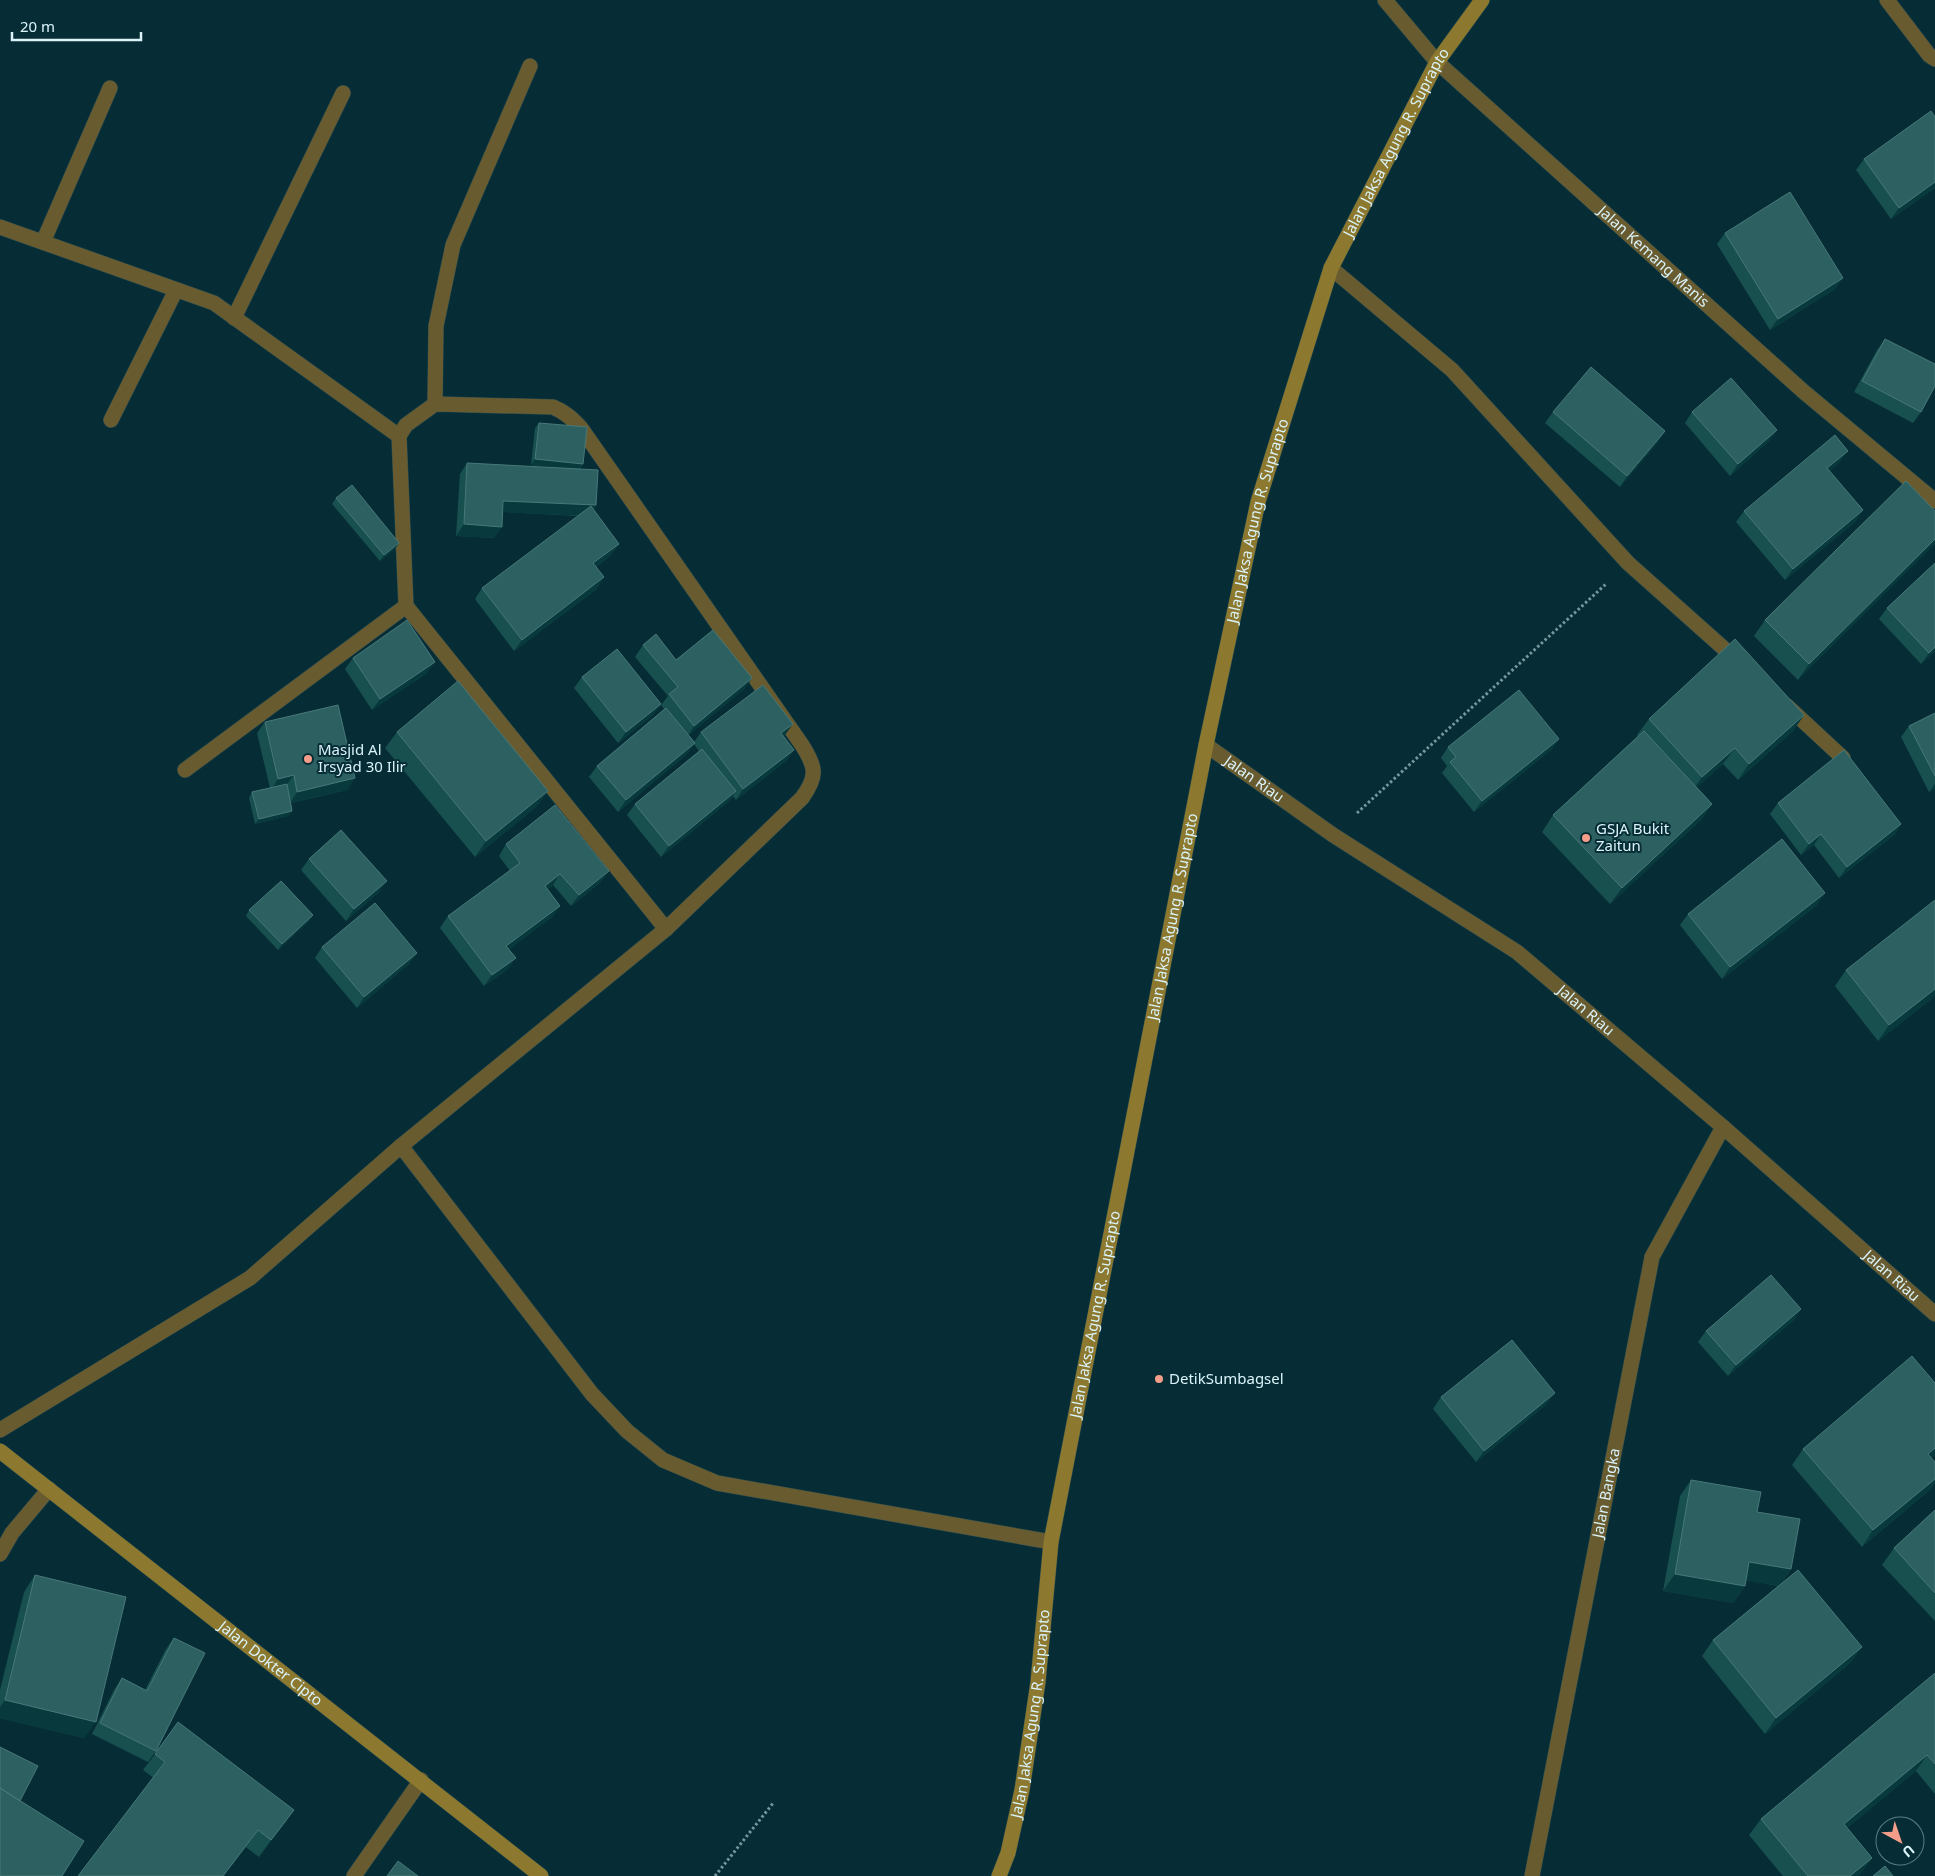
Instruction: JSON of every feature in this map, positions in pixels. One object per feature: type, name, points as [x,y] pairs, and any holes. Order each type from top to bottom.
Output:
[{"type":"main road","name":"Jalan Jaksa Agung R. Suprapto","points":[[999,1876],[1008,1854],[1022,1790],[1038,1682],[1051,1542],[1206,745],[1258,502],[1331,268],[1437,62],[1482,0]]},
{"type":"main road","name":"Jalan Dokter Cipto","points":[[0,1451],[541,1876]]},
{"type":"street","name":"Jalan Kemang Manis","points":[[1385,0],[1437,62],[1804,392],[1935,501]]},
{"type":"street","points":[[1887,0],[1929,55],[1935,59]]},
{"type":"street","points":[[435,404],[436,326],[453,245],[530,66]]},
{"type":"street","points":[[43,242],[110,88]]},
{"type":"street","points":[[234,318],[343,93]]},
{"type":"street","points":[[0,227],[214,304],[399,436]]},
{"type":"street","points":[[1331,268],[1452,370],[1628,563],[1752,674]]},
{"type":"street","points":[[112,420],[176,290]]},
{"type":"street","points":[[0,1430],[250,1278],[401,1146],[666,928],[802,798],[811,786],[814,772],[811,758],[581,428],[572,418],[553,407],[435,404],[406,425],[399,436],[406,606],[666,928]]},
{"type":"street","points":[[185,770],[406,606]]},
{"type":"street","points":[[1774,694],[1843,758]]},
{"type":"street","name":"Jalan Riau","points":[[1206,745],[1334,835],[1517,952],[1723,1127],[1935,1314]]},
{"type":"street","name":"Jalan Bangka","points":[[1532,1876],[1652,1257],[1723,1127]]},
{"type":"street","points":[[401,1146],[592,1394],[628,1431],[663,1460],[717,1483],[1051,1542]]},
{"type":"street","points":[[0,1554],[12,1532],[49,1489]]},
{"type":"street","points":[[354,1876],[421,1780]]},
{"type":"path","points":[[1334,835],[1628,563]]},
{"type":"path","points":[[715,1876],[774,1802]]},
{"type":"building","points":[[1931,111],[1935,117],[1935,182],[1899,208],[1864,159]]},
{"type":"building","points":[[1790,192],[1843,278],[1778,319],[1725,233]]},
{"type":"building","points":[[1885,339],[1935,364],[1935,386],[1921,412],[1862,381]]},
{"type":"building","points":[[1591,367],[1665,431],[1627,476],[1553,412]]},
{"type":"building","points":[[1731,378],[1777,430],[1738,464],[1692,412]]},
{"type":"building","points":[[539,423],[587,427],[583,464],[535,459]]},
{"type":"building","points":[[1835,435],[1848,451],[1827,468],[1863,510],[1793,569],[1744,511]]},
{"type":"building","points":[[467,463],[598,470],[596,505],[503,501],[502,527],[464,524]]},
{"type":"building","points":[[1906,481],[1935,511],[1935,539],[1809,664],[1765,620]]},
{"type":"building","points":[[352,485],[399,543],[384,555],[336,498]]},
{"type":"building","points":[[591,506],[619,544],[593,563],[604,577],[522,640],[482,588]]},
{"type":"building","points":[[1935,563],[1935,647],[1929,653],[1887,608]]},
{"type":"building","points":[[407,620],[435,662],[380,699],[353,658]]},
{"type":"building","points":[[713,630],[752,678],[694,726],[669,694],[678,687],[643,645],[656,634],[676,660]]},
{"type":"building","points":[[1735,639],[1804,715],[1749,764],[1735,748],[1702,777],[1649,719]]},
{"type":"building","points":[[617,649],[661,704],[626,732],[582,677]]},
{"type":"building","points":[[458,681],[548,791],[486,841],[397,732]]},
{"type":"building","points":[[763,685],[793,724],[781,733],[794,750],[743,789],[701,732]]},
{"type":"building","points":[[1519,690],[1559,739],[1482,801],[1450,762],[1456,757],[1448,747]]},
{"type":"building","points":[[338,705],[355,778],[297,792],[294,775],[278,779],[265,722]]},
{"type":"building","points":[[666,708],[695,743],[626,800],[597,766]]},
{"type":"building","points":[[1935,713],[1935,776],[1909,726]]},
{"type":"building","points":[[1644,731],[1712,804],[1622,888],[1553,815]]},
{"type":"building","points":[[702,749],[736,791],[669,846],[635,804]]},
{"type":"building","points":[[1844,750],[1901,824],[1847,867],[1821,834],[1809,844],[1778,803]]},
{"type":"building","points":[[287,784],[292,811],[259,819],[252,792]]},
{"type":"building","points":[[555,805],[609,871],[579,895],[560,874],[545,886],[560,906],[506,946],[516,958],[492,975],[448,916],[520,863],[506,844]]},
{"type":"building","points":[[341,830],[387,881],[354,909],[309,859]]},
{"type":"building","points":[[1782,839],[1825,893],[1730,967],[1688,914]]},
{"type":"building","points":[[281,881],[313,915],[282,944],[249,910]]},
{"type":"building","points":[[1935,900],[1935,989],[1889,1025],[1846,970]]},
{"type":"building","points":[[375,903],[417,953],[364,997],[322,947]]},
{"type":"building","points":[[1771,1275],[1801,1309],[1736,1365],[1706,1331]]},
{"type":"building","points":[[1512,1340],[1555,1393],[1484,1451],[1441,1397]]},
{"type":"building","points":[[1912,1356],[1935,1383],[1935,1448],[1928,1454],[1935,1462],[1935,1479],[1873,1530],[1803,1449]]},
{"type":"building","points":[[1691,1480],[1761,1492],[1757,1512],[1800,1519],[1791,1569],[1749,1562],[1745,1586],[1675,1574]]},
{"type":"building","points":[[1935,1510],[1935,1593],[1894,1548]]},
{"type":"building","points":[[1798,1570],[1862,1647],[1776,1718],[1713,1640]]},
{"type":"building","points":[[35,1575],[126,1597],[96,1722],[5,1700]]},
{"type":"building","points":[[174,1638],[205,1653],[156,1751],[100,1723],[122,1678],[147,1691]]},
{"type":"building","points":[[1935,1673],[1935,1764],[1927,1755],[1844,1824],[1872,1858],[1850,1876],[1808,1876],[1761,1819]]},
{"type":"building","points":[[178,1722],[294,1810],[271,1840],[258,1830],[223,1876],[78,1876],[165,1762],[155,1754]]},
{"type":"building","points":[[0,1747],[38,1766],[20,1801],[0,1788]]},
{"type":"building","points":[[0,1788],[84,1841],[62,1876],[0,1876]]},
{"type":"building","points":[[398,1861],[418,1876],[387,1876]]},
{"type":"building","points":[[1885,1866],[1893,1876],[1873,1876]]},
{"type":"place","name":"Masjid Al Irsyad 30 Ilir","points":[[308,759]]},
{"type":"place","name":"GSJA Bukit Zaitun","points":[[1586,838]]},
{"type":"place","name":"DetikSumbagsel","points":[[1159,1379]]}]
